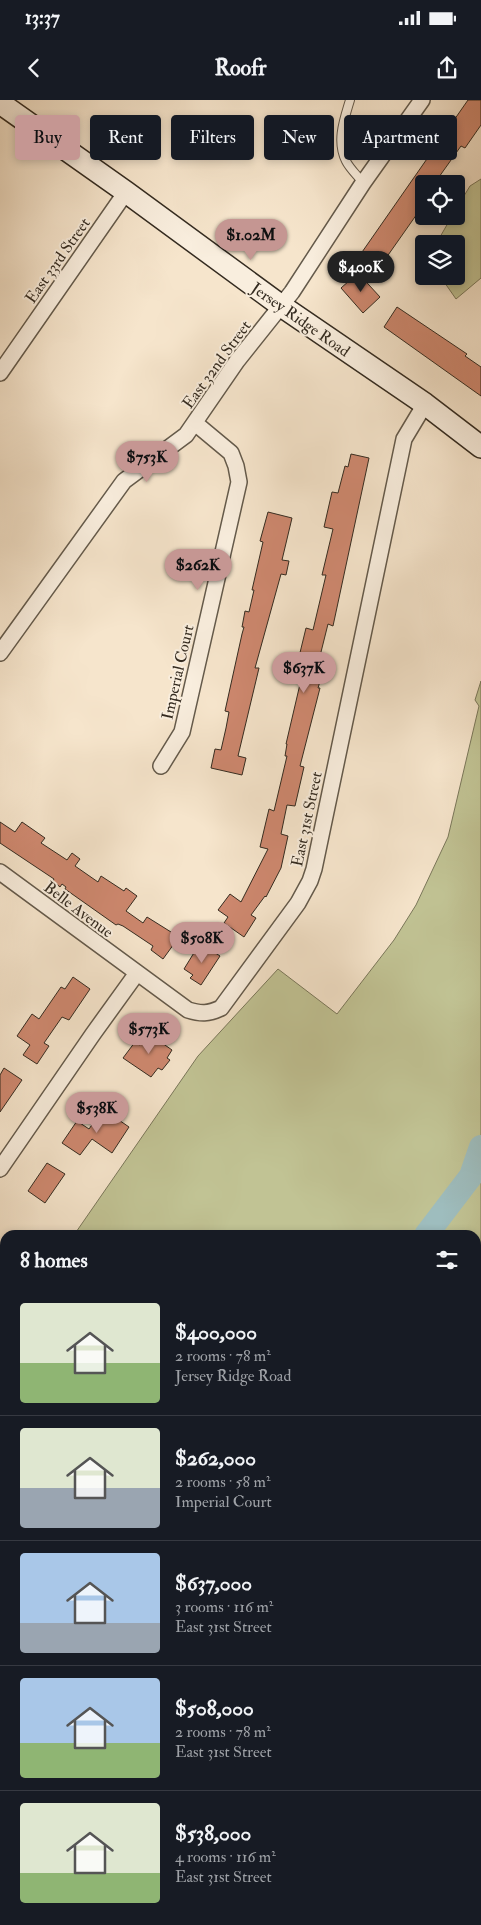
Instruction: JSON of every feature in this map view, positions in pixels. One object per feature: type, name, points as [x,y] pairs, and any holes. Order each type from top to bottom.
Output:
[{"type":"street","name":"East 32nd Street","points":[[0,653],[124,481],[186,435],[237,361],[292,292],[363,183],[422,100]]},
{"type":"street","name":"Jersey Ridge Road","points":[[0,103],[126,192],[280,305],[425,404],[481,447]]},
{"type":"street","name":"East 33rd Street","points":[[0,373],[126,192]]},
{"type":"street","name":"East 31st Street","points":[[137,973],[188,1010],[201,1014],[210,1013],[221,1008],[298,903],[310,881],[404,439],[425,404]]},
{"type":"street","name":"Imperial Court","points":[[162,766],[182,732],[239,482],[231,453],[195,423]]},
{"type":"street","name":"Belle Avenue","points":[[0,872],[137,973]]},
{"type":"street","points":[[0,1169],[137,973]]},
{"type":"lane","points":[[350,100],[340,142],[346,161],[363,183]]},
{"type":"green space","points":[[481,179],[481,278],[456,299],[446,285],[465,285],[465,235],[441,235],[447,225],[465,225],[465,194],[470,186]]},
{"type":"green space","points":[[481,681],[481,1230],[77,1230],[198,1056],[278,969],[337,1014],[394,940],[416,905],[448,837],[479,706],[475,700]]},
{"type":"building","points":[[468,100],[481,100],[481,125],[465,148],[461,146],[457,152],[457,116]]},
{"type":"building","points":[[426,160],[451,160],[440,175],[416,175]]},
{"type":"building","points":[[415,176],[415,217],[379,268],[360,255]]},
{"type":"building","points":[[358,273],[380,297],[363,313],[341,288]]},
{"type":"building","points":[[397,307],[467,354],[465,356],[481,367],[481,396],[384,327]]},
{"type":"building","points":[[351,454],[369,458],[333,626],[328,624],[320,656],[323,656],[318,677],[321,678],[318,688],[320,688],[300,766],[304,767],[295,806],[287,805],[281,834],[288,836],[281,868],[266,897],[251,915],[256,918],[244,937],[224,923],[228,917],[218,910],[230,894],[241,902],[268,849],[260,847],[269,809],[274,811],[287,756],[285,756],[286,744],[304,667],[297,665],[306,628],[313,630],[326,575],[322,575],[333,529],[324,527],[332,492],[338,493],[345,466],[348,467]]},
{"type":"building","points":[[268,512],[292,518],[282,560],[289,561],[286,575],[281,574],[255,668],[259,668],[238,756],[246,758],[242,775],[211,768],[215,749],[221,750],[226,728],[229,712],[225,711],[244,627],[242,627],[245,611],[249,612],[254,590],[252,590],[263,542],[260,541]]},
{"type":"building","points":[[0,822],[15,832],[22,822],[45,838],[41,843],[67,860],[72,853],[80,859],[75,866],[98,882],[101,876],[124,891],[126,888],[137,896],[126,911],[143,923],[147,917],[179,937],[163,959],[151,950],[153,946],[123,926],[116,925],[65,889],[66,887],[62,884],[60,887],[53,881],[54,879],[0,843]]},
{"type":"building","points":[[200,943],[220,956],[201,985],[190,978],[193,975],[184,969]]},
{"type":"building","points":[[73,977],[90,989],[69,1020],[62,1017],[44,1043],[49,1046],[37,1064],[23,1055],[30,1045],[17,1036],[32,1014],[39,1019],[61,987],[65,989]]},
{"type":"building","points":[[148,1033],[172,1050],[167,1058],[170,1060],[162,1070],[158,1068],[151,1077],[123,1058],[135,1042],[140,1045]]},
{"type":"building","points":[[4,1068],[22,1080],[0,1112],[0,1075]]},
{"type":"building","points":[[103,1109],[129,1127],[112,1153],[92,1139],[80,1155],[62,1143],[77,1121],[89,1129]]},
{"type":"building","points":[[47,1163],[65,1174],[45,1203],[28,1191]]},
{"type":"waterway","points":[[430,1230],[471,1176],[481,1147]]}]
